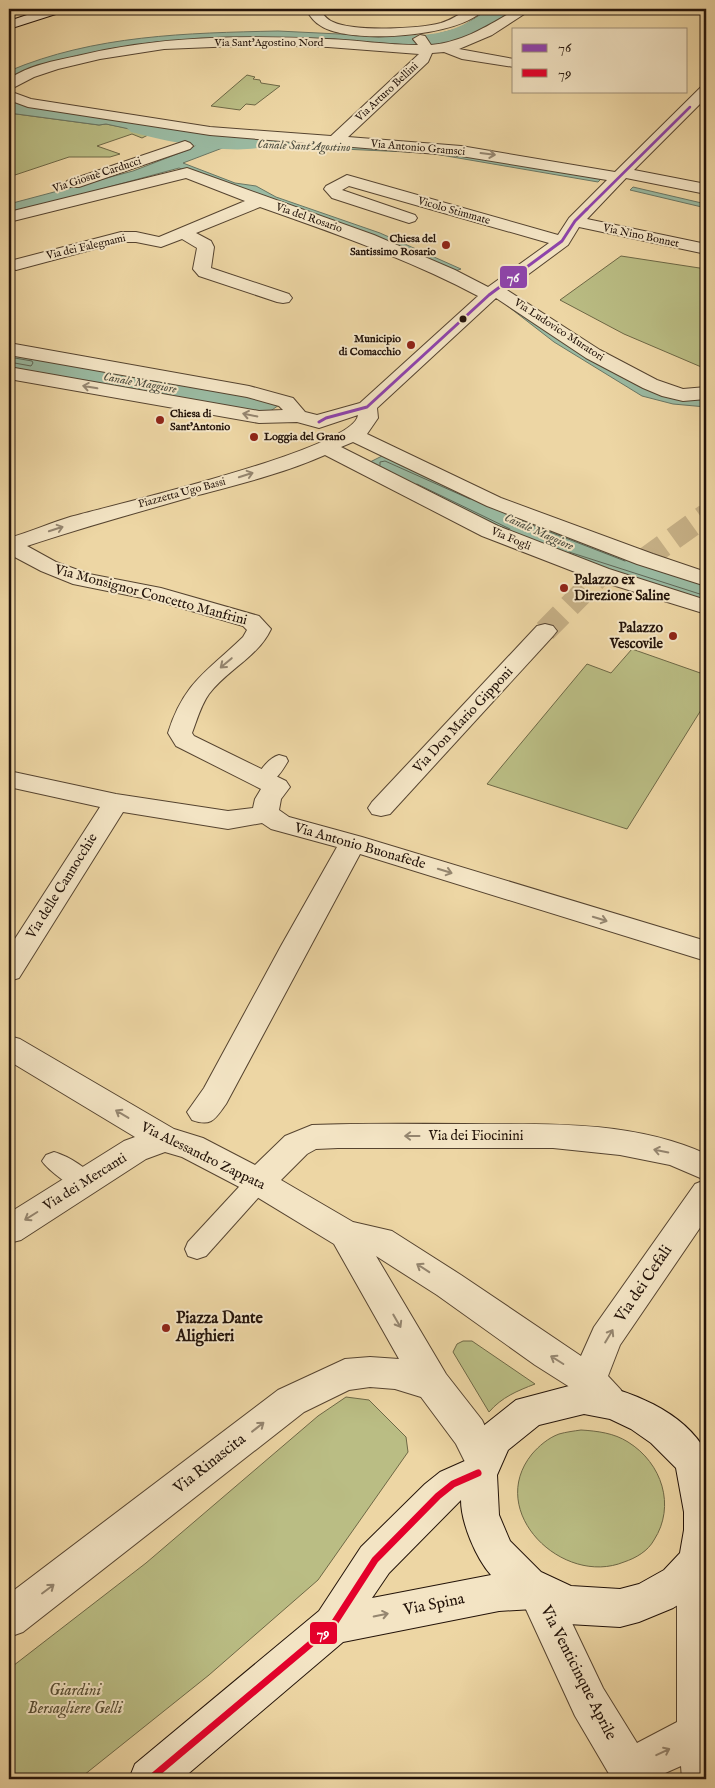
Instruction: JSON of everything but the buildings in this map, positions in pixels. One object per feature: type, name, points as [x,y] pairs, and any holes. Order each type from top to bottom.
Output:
[{"type":"street","points":[[9,25],[58,9]]},
{"type":"street","points":[[312,9],[326,24],[420,40]]},
{"type":"street","name":"Via Sant'Agostino Nord","points":[[420,40],[478,9]]},
{"type":"street","name":"Via Sant'Agostino Nord","points":[[9,86],[25,76],[99,54],[158,44],[420,40],[446,48],[481,36],[526,9]]},
{"type":"street","name":"Via Sant'Agostino Nord","points":[[309,25],[326,24]]},
{"type":"street","name":"Via Arturo Bellini","points":[[335,141],[423,59],[426,54],[420,40]]},
{"type":"street","points":[[446,48],[462,54],[512,64]]},
{"type":"street","points":[[9,373],[259,417],[298,416],[318,422],[367,407],[493,292],[562,241],[575,221],[706,90]]},
{"type":"street","name":"Via Antonio Gramsci","points":[[9,95],[28,103],[210,130],[427,147],[489,154],[706,189]]},
{"type":"street","name":"Via Giosuè Carducci","points":[[62,187],[185,146]]},
{"type":"street","name":"Via Giosuè Carducci","points":[[9,217],[182,173]]},
{"type":"street","name":"Via del Rosario","points":[[182,173],[192,174],[260,201],[376,235],[449,274],[493,292]]},
{"type":"street","name":"Vicolo Stimmate","points":[[409,218],[338,195],[332,188],[347,180],[562,241]]},
{"type":"street","points":[[249,181],[276,190],[283,197],[376,235],[433,205]]},
{"type":"street","name":"Via Giosuè Carducci","points":[[9,202],[34,195]]},
{"type":"street","name":"Via dei Falegnami","points":[[16,265],[121,237],[136,237],[161,242],[185,234],[260,201]]},
{"type":"street","name":"Via Nino Bonnet","points":[[575,221],[706,249]]},
{"type":"street","points":[[185,234],[205,245],[202,265],[202,269],[205,272],[283,298]]},
{"type":"street","name":"Via Ludovico Muratori","points":[[493,292],[593,354],[650,384],[669,392],[683,395],[706,393]]},
{"type":"street","points":[[9,349],[250,392],[286,402],[298,416]]},
{"type":"street","points":[[349,436],[364,426],[368,418],[367,407]]},
{"type":"street","points":[[318,422],[317,426],[319,429],[335,436],[349,436],[494,502],[660,565],[706,579]]},
{"type":"street","name":"Piazzetta Ugo Bassi","points":[[9,545],[77,522],[228,481],[296,460],[349,436]]},
{"type":"street","name":"Via Fogli","points":[[325,447],[490,531],[600,575],[706,607]]},
{"type":"street","name":"Via Monsignor Concetto Manfrini","points":[[9,545],[19,552],[68,575],[93,582],[130,588],[214,610],[251,621],[256,625],[259,629],[255,638],[211,676],[201,688],[190,704],[180,733],[185,741],[263,780]]},
{"type":"street","name":"Via Don Mario Gipponi","points":[[381,808],[545,631]]},
{"type":"street","points":[[9,779],[116,802],[228,820],[266,814],[265,804],[269,794],[277,787],[263,780]]},
{"type":"street","name":"Via delle Cannocchie","points":[[9,971],[116,802]]},
{"type":"street","name":"Via Antonio Buonafede","points":[[266,814],[280,824],[353,843],[706,951]]},
{"type":"street","points":[[203,1112],[215,1096],[295,946],[353,843]]},
{"type":"street","name":"Via Alessandro Zappata","points":[[9,1047],[164,1140],[192,1147],[258,1182],[346,1234],[380,1241],[450,1285],[599,1391]]},
{"type":"street","name":"Via dei Fiocinini","points":[[258,1182],[296,1145],[312,1137],[338,1136],[553,1136],[620,1142],[676,1154],[706,1168]]},
{"type":"street","name":"Via dei Mercanti","points":[[9,1230],[135,1150],[164,1140]]},
{"type":"street","name":"Via dei Cefali","points":[[599,1391],[606,1338],[706,1193]]},
{"type":"street","name":"Via Alessandro Zappata","points":[[346,1234],[433,1385],[469,1432],[481,1466]]},
{"type":"street","name":"Via Rinascita","points":[[9,1618],[291,1401],[345,1374],[395,1373],[433,1385]]},
{"type":"street","points":[[699,1563],[671,1587],[647,1601],[621,1608],[592,1610],[564,1604],[536,1591],[506,1566],[493,1549],[484,1530],[478,1510],[481,1466],[502,1430],[515,1418],[530,1409],[548,1403],[584,1398],[599,1391],[660,1426],[697,1458],[704,1526],[699,1563],[697,1608],[698,1733],[703,1779]]},
{"type":"street","name":"Via Spina","points":[[150,1779],[333,1625],[375,1560],[438,1496],[481,1466]]},
{"type":"street","name":"Via Spina","points":[[333,1625],[500,1592],[536,1591]]},
{"type":"street","name":"Via Venticinque Aprile","points":[[536,1591],[589,1702],[635,1779],[648,1759],[677,1746],[698,1733]]},
{"type":"lane","points":[[263,780],[279,761]]},
{"type":"lane","points":[[54,1161],[85,1182]]},
{"type":"lane","points":[[197,1249],[258,1182]]},
{"type":"green space","points":[[247,75],[255,77],[253,79],[260,80],[261,83],[280,86],[255,105],[246,104],[240,110],[211,106]]},
{"type":"green space","points":[[9,113],[99,125],[106,124],[152,133],[142,138],[132,134],[97,146],[120,154],[110,157],[69,157],[9,177]]},
{"type":"green space","points":[[621,256],[706,269],[706,369],[624,334],[560,300]]},
{"type":"green space","points":[[632,649],[706,675],[706,702],[627,829],[487,784],[587,664],[611,673]]},
{"type":"green space","points":[[463,1341],[472,1341],[535,1384],[505,1398],[489,1412],[453,1352],[457,1344]]},
{"type":"green space","name":"Giardini Bersagliere Gelli","points":[[346,1397],[369,1400],[406,1437],[408,1452],[318,1580],[209,1675],[79,1779],[9,1779],[9,1669],[146,1563],[318,1416]]},
{"type":"green space","points":[[581,1430],[611,1435],[628,1442],[650,1461],[662,1486],[664,1513],[661,1527],[645,1551],[624,1562],[601,1567],[577,1564],[556,1554],[537,1539],[524,1520],[518,1499],[520,1476],[532,1454],[544,1442],[559,1434]]},
{"type":"water","points":[[489,9],[516,9],[471,35],[441,42],[434,35],[460,28]]},
{"type":"water","points":[[278,31],[400,37],[410,44],[355,41],[210,39],[156,42],[109,49],[9,79],[9,71],[41,59],[107,43],[175,35]]},
{"type":"water","points":[[9,98],[16,102],[195,135],[185,141],[106,124],[99,125],[9,113]]},
{"type":"water","points":[[209,136],[431,149],[602,178],[598,182],[429,153],[233,144],[183,163],[235,183],[256,186],[276,197],[380,233],[461,269],[452,272],[179,168],[9,214],[9,204],[133,171],[190,149]]},
{"type":"water","points":[[633,187],[706,204],[706,208],[630,190]]},
{"type":"water","points":[[505,304],[676,397],[706,397],[706,407],[673,404],[642,396],[554,342]]},
{"type":"water","name":"Canale Maggiore","points":[[9,352],[207,387],[279,405],[264,413],[9,367]]},
{"type":"water","name":"Canale Maggiore","points":[[384,455],[706,581],[706,601],[613,572],[512,536],[370,462]]},
{"type":"waterway","name":"Canale Sant'Agostino","points":[[352,38],[406,41],[447,37],[471,28],[504,9]]},
{"type":"waterway","name":"Canale Sant'Agostino","points":[[138,128],[214,142],[255,142]]},
{"type":"tunnel","points":[[645,559],[706,515]]},
{"type":"tunnel","points":[[545,631],[598,577]]},
{"type":"transit line","name":"76","points":[[319,422],[326,418],[367,407],[489,295],[562,241],[575,221],[690,107]]},
{"type":"transit line","name":"79","points":[[150,1779],[333,1625],[375,1560],[438,1496],[453,1484],[478,1473]]},
{"type":"place","name":"Chiesa del Santissimo Rosario","points":[[446,245]]},
{"type":"place","name":"Municipio di Comacchio","points":[[411,345]]},
{"type":"place","name":"Chiesa di Sant'Antonio","points":[[160,420]]},
{"type":"place","name":"Loggia del Grano","points":[[254,437]]},
{"type":"place","name":"Palazzo ex Direzione Saline","points":[[564,588]]},
{"type":"place","name":"Palazzo Vescovile","points":[[673,636]]},
{"type":"place","name":"Piazza Dante Alighieri","points":[[166,1328]]}]
